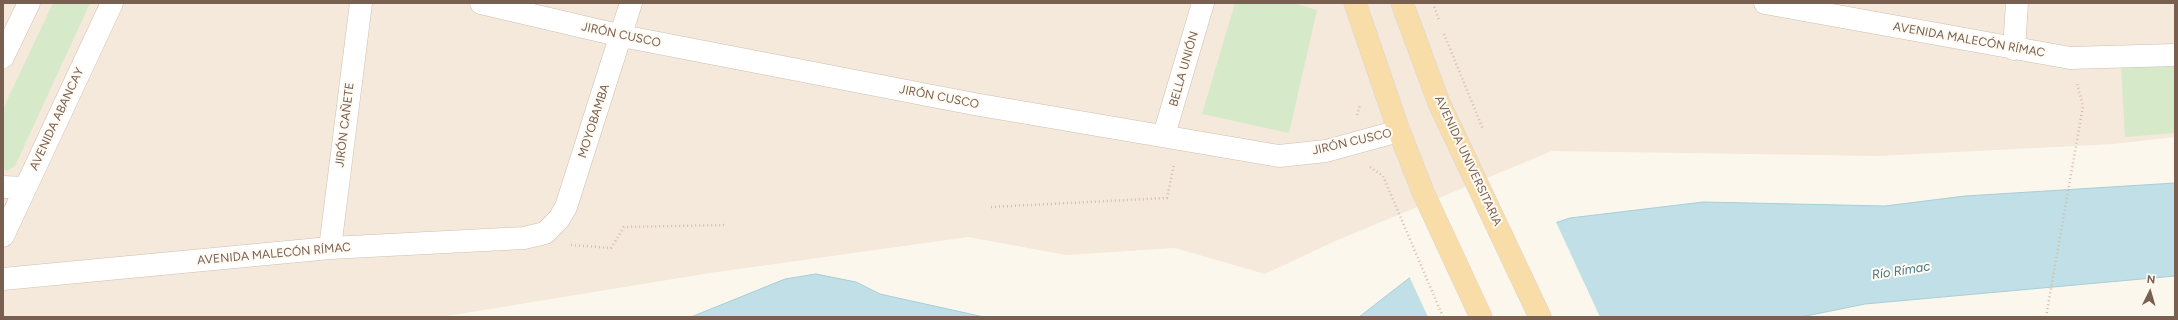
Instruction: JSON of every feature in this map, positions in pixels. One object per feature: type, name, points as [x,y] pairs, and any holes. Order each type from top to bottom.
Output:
[{"type":"main road","points":[[1355,3],[1399,131],[1423,192],[1481,317]]},
{"type":"main road","name":"AVENIDA UNIVERSITARIA","points":[[1402,3],[1439,103],[1472,170],[1540,317]]},
{"type":"street","points":[[3,57],[29,3]]},
{"type":"street","name":"AVENIDA ABANCAY","points":[[3,236],[112,3]]},
{"type":"street","name":"JIRÓN CAÑETE","points":[[330,248],[361,3]]},
{"type":"street","name":"JIRÓN CUSCO","points":[[481,3],[622,36],[974,104],[1280,156],[1326,151],[1399,131]]},
{"type":"street","name":"MOYOBAMBA","points":[[545,233],[558,219],[566,206],[622,36],[631,3]]},
{"type":"street","name":"BELLA UNIÓN","points":[[1172,137],[1203,3]]},
{"type":"street","name":"AVENIDA MALECÓN RÍMAC","points":[[1765,3],[2070,58],[2175,55]]},
{"type":"street","points":[[2014,49],[2017,3]]},
{"type":"street","points":[[3,187],[25,188]]},
{"type":"street","name":"AVENIDA MALECÓN RÍMAC","points":[[3,279],[330,248],[524,238],[545,233]]},
{"type":"path","points":[[1433,3],[1440,22]]},
{"type":"path","points":[[1442,28],[1486,136]]},
{"type":"path","points":[[1358,100],[1360,108],[1348,131],[1358,158],[1383,176],[1443,317]]},
{"type":"path","points":[[2046,317],[2083,106]]},
{"type":"path","points":[[991,207],[1167,198],[1172,137]]},
{"type":"path","points":[[545,233],[556,244],[612,248],[624,227],[727,225]]},
{"type":"shaded area","points":[[3,3],[2175,3],[2175,137],[2114,144],[1878,156],[1552,151],[1333,242],[1265,274],[1175,248],[1066,255],[968,237],[710,273],[441,317],[3,317]]},
{"type":"green space","points":[[53,3],[90,3],[15,166],[7,171],[3,169],[3,109]]},
{"type":"green space","points":[[1235,3],[1294,3],[1317,10],[1289,133],[1202,114]]},
{"type":"green space","points":[[2175,64],[2175,133],[2125,137],[2121,66]]},
{"type":"water","name":"Río Rímac","points":[[2175,183],[2175,276],[1865,304],[1801,317],[1359,317],[1426,265],[1570,218],[1703,202],[1885,206],[1965,196]]},
{"type":"water","points":[[816,274],[856,282],[880,294],[984,317],[691,317],[785,279]]},
{"type":"pier","points":[[1555,220],[1600,317],[1428,317],[1409,276],[1425,263]]}]
